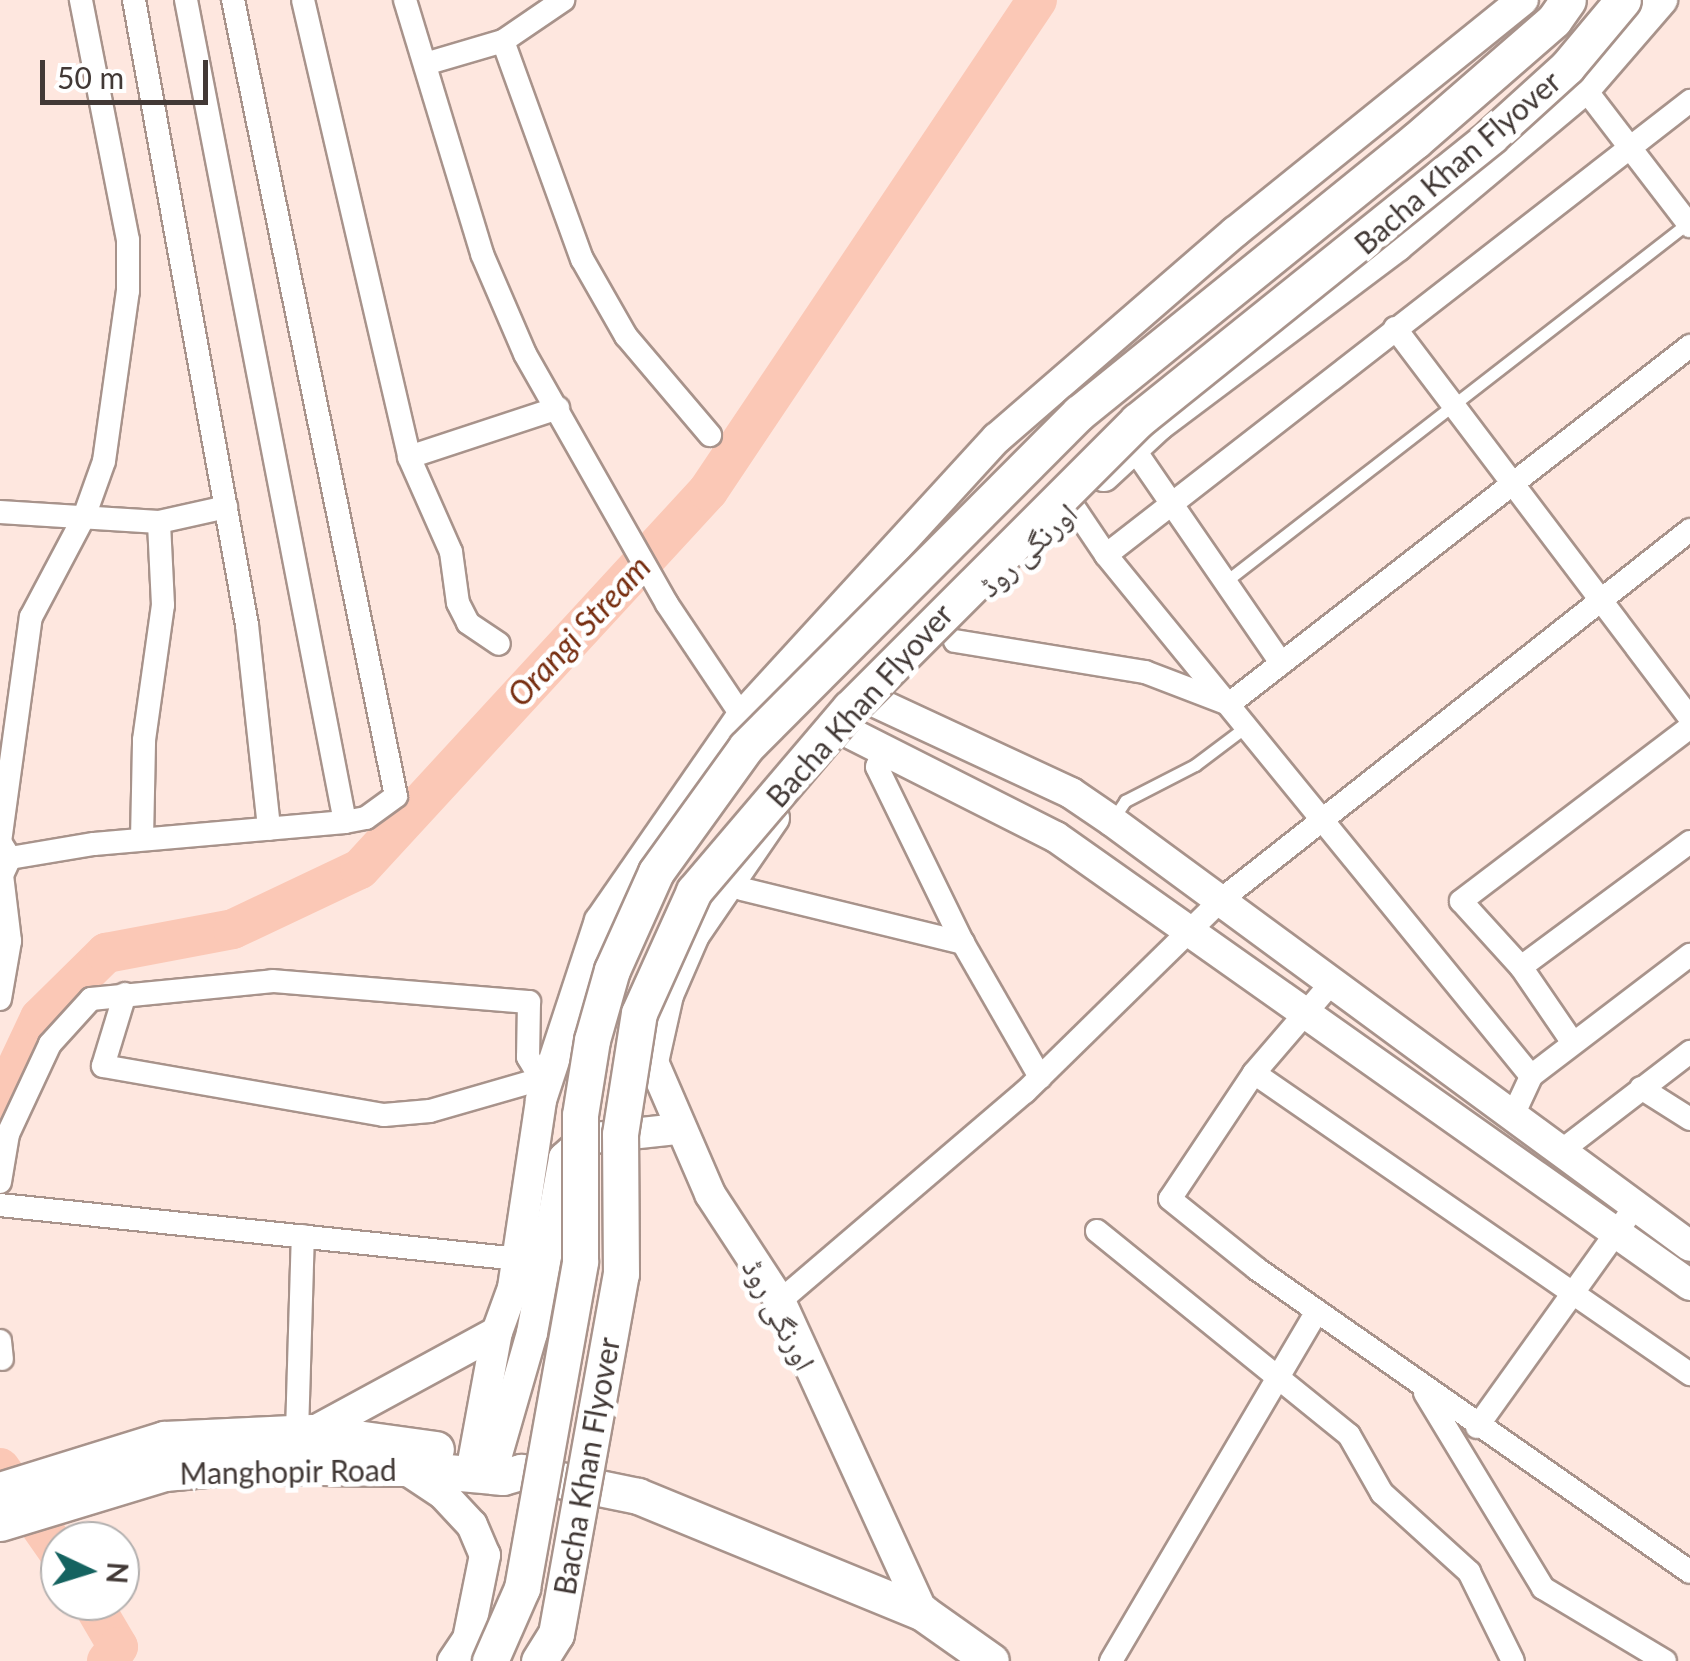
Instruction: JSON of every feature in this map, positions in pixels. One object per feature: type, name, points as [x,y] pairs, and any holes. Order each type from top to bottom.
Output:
[{"type":"main road","name":"Bacha Khan Flyover","points":[[490,1661],[522,1588],[580,1261],[580,1115],[592,1040],[612,970],[656,872],[746,747],[1079,413],[1415,140],[1554,20],[1568,0]]},
{"type":"main road","name":"Bacha Khan Flyover","points":[[538,1661],[556,1634],[621,1274],[620,1134],[640,1013],[694,891],[850,708],[1137,421],[1491,136],[1567,67],[1623,0]]},
{"type":"main road","name":"Manghopir Road","points":[[0,1490],[305,1432],[638,1496],[923,1614],[978,1657]]},
{"type":"main road","name":"Manghopir Road","points":[[0,1523],[165,1456],[236,1466],[491,1466]]},
{"type":"street","points":[[10,858],[0,842],[31,617],[84,517],[104,461],[128,291],[128,240],[81,0]]},
{"type":"street","points":[[134,0],[226,507],[270,828]]},
{"type":"street","points":[[186,0],[345,822]]},
{"type":"street","points":[[10,858],[142,839],[345,822],[366,818],[396,796],[233,0]]},
{"type":"street","points":[[304,0],[409,458],[450,552],[458,603],[468,623],[499,644]]},
{"type":"street","points":[[405,0],[482,254],[525,354],[605,488],[666,604],[742,716]]},
{"type":"street","points":[[425,64],[503,41],[563,0]]},
{"type":"street","points":[[491,1466],[496,1332],[518,1259],[543,1083],[600,921],[742,716],[997,438],[1234,232],[1523,0]]},
{"type":"street","name":"اورنگی روڈ","points":[[923,1614],[780,1301],[677,1129],[660,1089],[653,1062],[656,1046],[668,995],[694,935],[796,785],[871,700],[1134,449],[1397,246],[1585,89],[1662,0]]},
{"type":"street","points":[[503,41],[582,258],[626,336],[710,435]]},
{"type":"street","points":[[1585,89],[1687,217]]},
{"type":"street","points":[[1106,555],[1628,145],[1690,101]]},
{"type":"street","points":[[1395,328],[1690,718]]},
{"type":"street","points":[[1229,704],[1690,346]]},
{"type":"street","points":[[409,458],[558,408]]},
{"type":"street","points":[[1134,449],[1281,663]]},
{"type":"street","points":[[1073,506],[1106,555],[1324,817],[1531,1076]]},
{"type":"street","points":[[0,512],[159,522],[226,507]]},
{"type":"street","points":[[142,839],[144,740],[163,605],[159,522]]},
{"type":"street","points":[[780,1301],[1040,1077],[1222,899],[1690,530]]},
{"type":"street","points":[[955,641],[1145,672],[1229,704]]},
{"type":"street","points":[[871,700],[1071,793],[1112,820],[1515,1111],[1634,1208],[1690,1246]]},
{"type":"street","points":[[1573,1043],[1522,967],[1461,901],[1690,727]]},
{"type":"street","points":[[844,730],[1056,837],[1303,1016],[1690,1286]]},
{"type":"street","points":[[883,752],[876,767],[963,943],[1040,1077]]},
{"type":"street","points":[[1522,967],[1690,842]]},
{"type":"street","points":[[0,999],[10,941],[2,875],[10,858]]},
{"type":"street","points":[[742,889],[963,943]]},
{"type":"street","points":[[1515,1111],[1531,1076],[1690,955]]},
{"type":"street","points":[[1334,980],[1254,1073],[1170,1199],[1317,1311],[1690,1572]]},
{"type":"street","points":[[0,1182],[8,1134],[50,1044],[91,1000],[273,982],[529,1002],[528,1057],[543,1083]]},
{"type":"street","points":[[125,994],[104,1066],[384,1115],[430,1111],[543,1083]]},
{"type":"street","points":[[1561,1151],[1690,1052]]},
{"type":"street","points":[[1254,1073],[1690,1374]]},
{"type":"street","points":[[1641,1088],[1690,1119]]},
{"type":"street","points":[[491,1466],[532,1333],[564,1158],[584,1139],[677,1129]]},
{"type":"street","points":[[0,1205],[518,1259]]},
{"type":"street","points":[[1478,1426],[1570,1291],[1634,1208]]},
{"type":"street","points":[[1097,1231],[1349,1435],[1382,1492],[1470,1572],[1512,1661]]},
{"type":"street","points":[[302,1236],[305,1432],[496,1332]]},
{"type":"street","points":[[1110,1661],[1317,1311]]},
{"type":"street","points":[[1418,1382],[1543,1588],[1665,1661]]},
{"type":"street","points":[[404,1468],[443,1494],[472,1525],[486,1555],[468,1639],[453,1661]]},
{"type":"lane","points":[[1225,582],[1687,217]]},
{"type":"lane","points":[[1112,820],[1125,801],[1195,766],[1248,726]]},
{"type":"waterway","name":"Orangi Stream","points":[[0,1103],[40,1018],[106,953],[233,929],[360,869],[708,491],[1037,0]]},
{"type":"waterway","name":"Orangi Stream","points":[[0,1468],[40,1525]]},
{"type":"waterway","name":"Orangi Stream","points":[[103,1621],[118,1647],[107,1661]]}]
